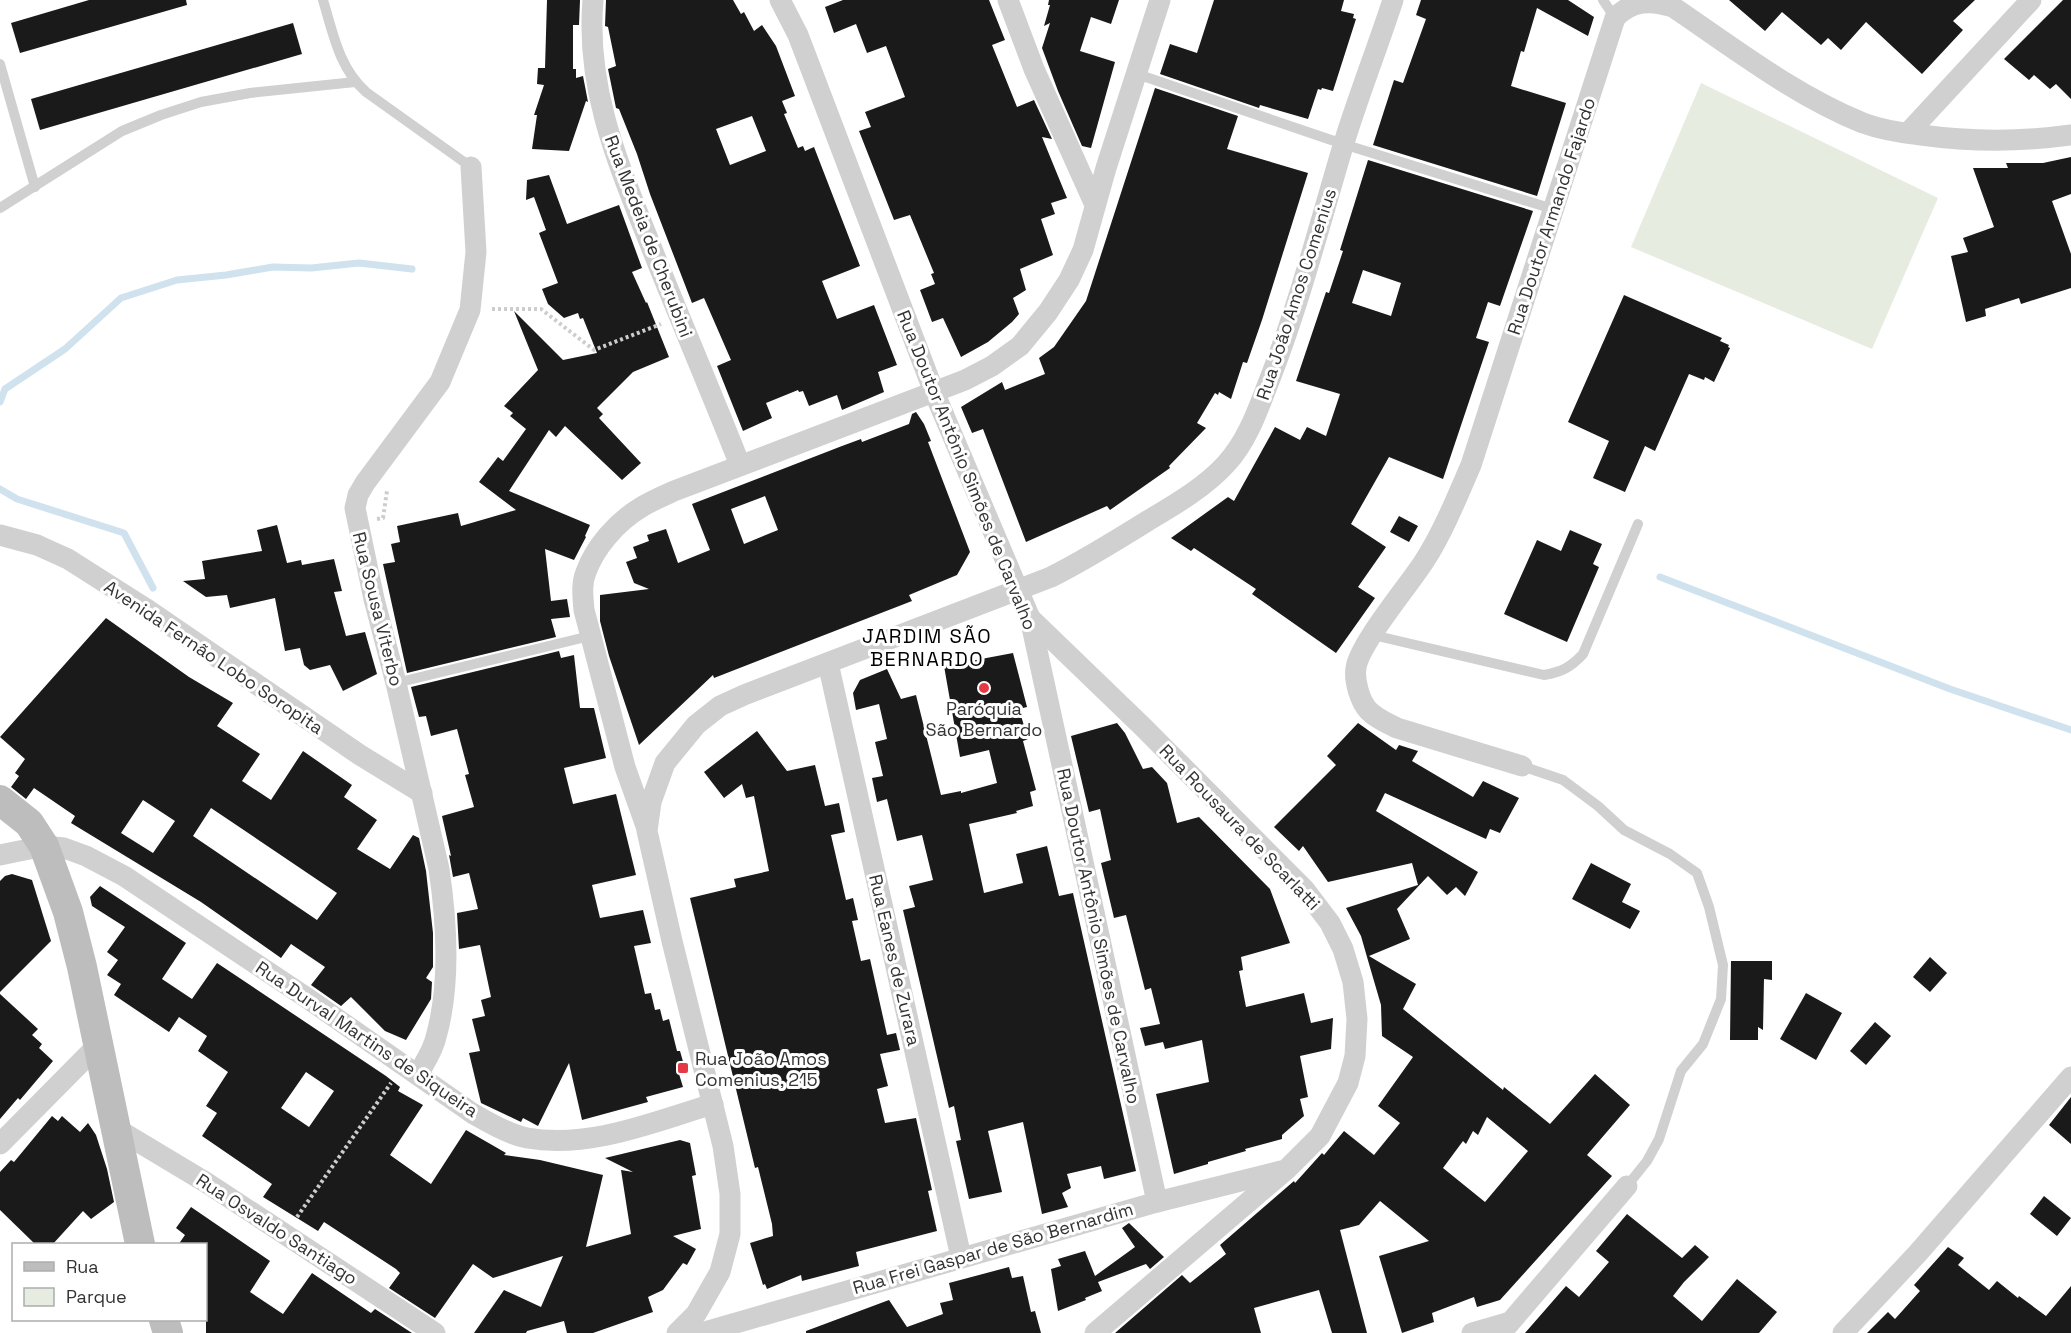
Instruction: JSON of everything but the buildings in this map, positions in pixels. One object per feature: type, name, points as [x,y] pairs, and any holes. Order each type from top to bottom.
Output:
[{"type":"main road","points":[[0,800],[29,823],[44,846],[68,912],[117,1129],[140,1243]]},
{"type":"street","name":"Rua Medeia de Cherubini","points":[[593,0],[592,53],[602,109],[624,178],[678,317],[740,465]]},
{"type":"street","name":"Rua Doutor Antônio Simões de Carvalho","points":[[780,0],[798,35],[934,392],[1030,618],[1157,1202]]},
{"type":"street","points":[[1008,0],[1034,69],[1095,205]]},
{"type":"street","points":[[647,831],[626,766],[590,636],[582,591],[586,572],[610,532],[639,508],[674,491],[965,380],[992,366],[1020,346],[1048,312],[1069,280],[1083,250],[1160,0]]},
{"type":"street","name":"Rua João Amos Comenius","points":[[677,1333],[696,1314],[720,1272],[730,1234],[730,1194],[723,1146],[647,831],[651,802],[665,763],[696,725],[720,706],[744,694],[1051,577],[1081,562],[1171,507],[1226,465],[1242,443],[1256,415],[1281,350],[1309,265],[1343,144],[1393,0]]},
{"type":"street","points":[[1908,134],[2031,0]]},
{"type":"street","points":[[1615,18],[1627,7],[1643,1],[1657,1],[1672,7],[1763,69],[1809,97],[1864,123],[1885,130],[1971,141],[2005,141],[2071,135]]},
{"type":"street","name":"Rua Doutor Armando Fajardo","points":[[1522,765],[1397,728],[1378,718],[1368,710],[1356,683],[1356,666],[1373,635],[1426,559],[1457,499],[1471,465],[1615,18]]},
{"type":"street","name":"Rua Sousa Viterbo","points":[[411,1070],[436,1038],[441,1010],[446,938],[440,869],[385,644],[355,508],[358,495],[440,382],[470,310],[476,252],[471,167]]},
{"type":"street","name":"Avenida Fernão Lobo Soropita","points":[[0,535],[37,545],[68,559],[145,608],[360,755],[422,793]]},
{"type":"street","name":"Rua Rousaura de Scarlatti","points":[[1030,618],[1151,735],[1305,890],[1330,923],[1343,949],[1353,982],[1357,1019],[1355,1056],[1348,1083],[1320,1136],[1287,1169],[1095,1333]]},
{"type":"street","name":"Rua Eanes de Zurara","points":[[828,663],[961,1257]]},
{"type":"street","points":[[0,855],[44,846]]},
{"type":"street","name":"Rua Durval Martins de Siqueira","points":[[44,846],[64,848],[124,876],[472,1113],[501,1129],[525,1137],[555,1140],[586,1139],[634,1128],[713,1104]]},
{"type":"street","points":[[0,1144],[98,1045]]},
{"type":"street","points":[[1843,1333],[1918,1253],[2071,1077]]},
{"type":"street","name":"Rua Osvaldo Santiago","points":[[117,1129],[207,1183],[435,1333]]},
{"type":"street","name":"Rua Frei Gaspar de São Bernardim","points":[[701,1333],[1157,1202],[1287,1169]]},
{"type":"street","points":[[1472,1333],[1505,1328],[1627,1186]]},
{"type":"lane","points":[[323,0],[339,54],[355,82],[471,167]]},
{"type":"lane","points":[[1603,0],[1615,18]]},
{"type":"lane","points":[[0,64],[35,187]]},
{"type":"lane","points":[[1137,74],[1343,144],[1553,209]]},
{"type":"lane","points":[[0,208],[122,131],[161,115],[201,102],[250,93],[355,82]]},
{"type":"lane","points":[[1373,635],[1544,675],[1560,672],[1573,665],[1583,654],[1638,524]]},
{"type":"lane","points":[[396,683],[590,636]]},
{"type":"lane","points":[[1522,765],[1563,780],[1598,806],[1624,830],[1670,854],[1696,873],[1709,907],[1723,965],[1721,999],[1703,1044],[1681,1071],[1659,1139],[1647,1161],[1627,1186]]},
{"type":"path","points":[[470,310],[540,309],[594,350],[678,317]]},
{"type":"path","points":[[285,1234],[411,1070]]},
{"type":"green space","points":[[1701,83],[1938,198],[1872,349],[1631,247]]},
{"type":"waterway","points":[[0,402],[5,389],[65,349],[121,298],[177,280],[273,267],[311,268],[359,263],[412,269]]},
{"type":"waterway","points":[[0,489],[17,499],[124,533],[153,588]]},
{"type":"waterway","points":[[1660,577],[1950,689],[2071,730]]},
{"type":"place","name":"Paróquia São Bernardo","points":[[984,688]]},
{"type":"place","name":"Rua João Amos Comenius, 215","points":[[683,1068]]},
{"type":"district","name":"JARDIM SÃO BERNARDO","points":[[927,648]]}]
